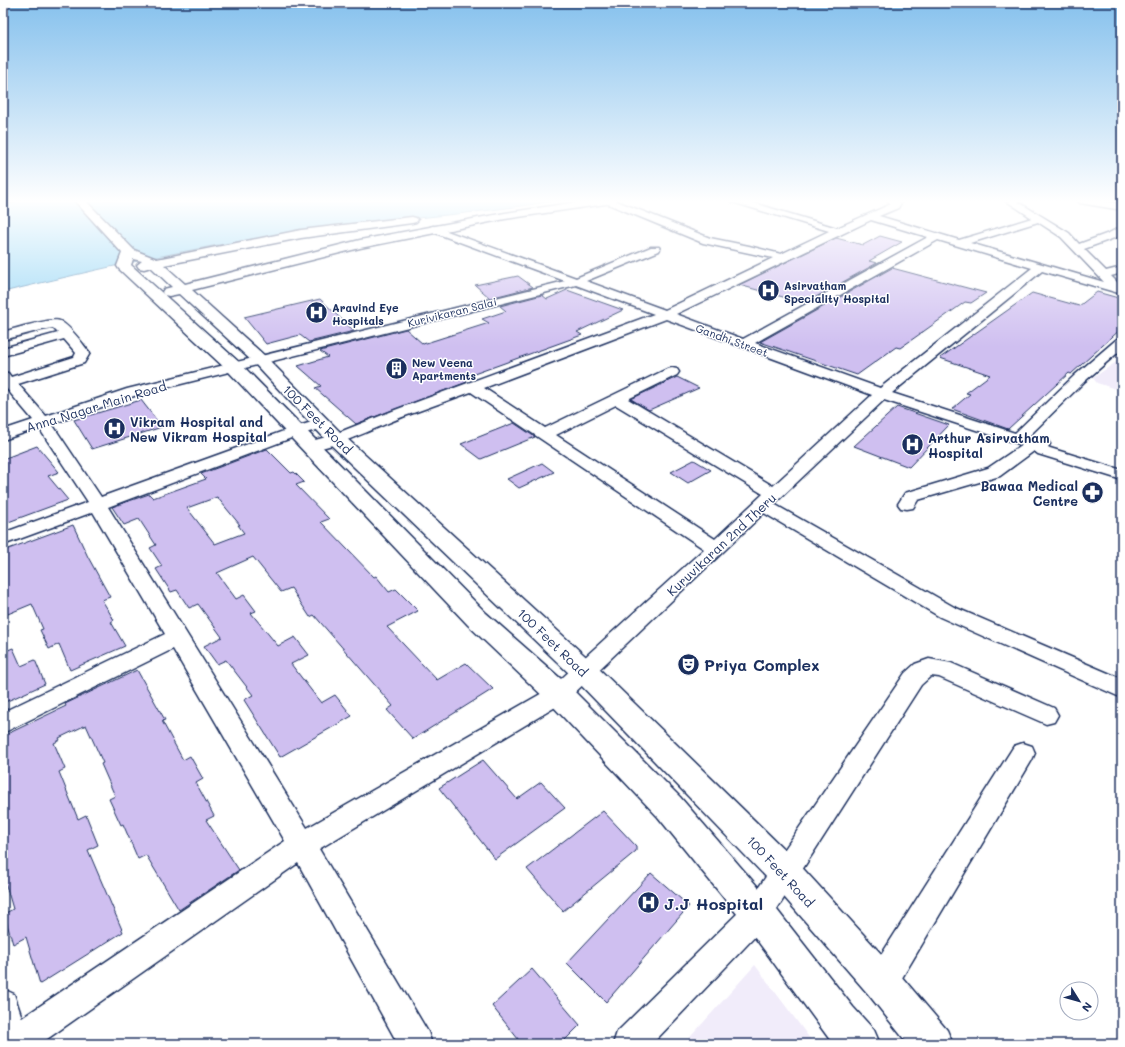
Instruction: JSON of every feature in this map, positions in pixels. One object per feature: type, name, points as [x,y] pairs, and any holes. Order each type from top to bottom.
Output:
[{"type":"main road","points":[[125,249],[129,253],[152,262]]},
{"type":"main road","points":[[129,253],[125,267],[222,249]]},
{"type":"main road","points":[[155,295],[341,249]]},
{"type":"main road","name":"100 Feet Road","points":[[152,262],[260,360],[316,435],[477,619],[559,694],[669,807],[758,912],[839,1021],[860,1044]]},
{"type":"main road","name":"100 Feet Road","points":[[125,267],[234,368],[316,435],[584,671],[784,872],[882,982],[934,1044]]},
{"type":"street","name":"Gandhi Street","points":[[486,249],[882,394],[1034,444],[1044,451],[1122,475]]},
{"type":"street","name":"Kurivikaran Salai","points":[[260,360],[575,282],[655,249]]},
{"type":"street","points":[[752,249],[783,258]]},
{"type":"street","points":[[3,539],[97,504],[316,435],[400,413],[473,387],[664,315],[802,249]]},
{"type":"street","points":[[743,344],[914,249]]},
{"type":"street","points":[[980,249],[1120,291]]},
{"type":"street","points":[[1078,249],[1120,291]]},
{"type":"street","name":"Kuruvikaran 2nd Theru","points":[[12,1044],[302,845],[559,694],[882,394],[1041,266]]},
{"type":"street","points":[[1104,275],[1122,270]]},
{"type":"street","points":[[3,336],[40,326],[56,324],[67,334],[83,353],[79,360],[5,381],[43,422],[97,504],[302,845],[416,1044]]},
{"type":"street","points":[[3,352],[67,334]]},
{"type":"street","points":[[1017,439],[1080,378],[1122,342]]},
{"type":"street","name":"Anna Nagar Main Road","points":[[3,435],[132,392],[234,368],[260,360]]},
{"type":"street","points":[[545,434],[672,372]]},
{"type":"street","points":[[473,387],[716,548]]},
{"type":"street","points":[[617,399],[769,499],[947,612],[1122,689]]},
{"type":"street","name":"Gandhi Street","points":[[1034,444],[1053,443],[1122,464]]},
{"type":"street","points":[[907,504],[911,497],[994,472],[1034,444]]},
{"type":"street","points":[[3,723],[178,638]]},
{"type":"street","points":[[629,1044],[758,912],[913,679],[922,669],[932,667],[943,670],[1046,715]]},
{"type":"street","points":[[882,982],[1023,753]]},
{"type":"street","points":[[3,1005],[12,1044]]},
{"type":"shaded area","points":[[1122,358],[1122,391],[1097,383],[1093,378]]},
{"type":"shaded area","points":[[755,965],[814,1044],[684,1044]]},
{"type":"water","points":[[3,249],[198,249],[146,259],[3,292]]},
{"type":"building","points":[[814,249],[890,249],[869,261],[877,263],[805,303],[739,285]]},
{"type":"building","points":[[892,268],[986,293],[971,303],[965,302],[900,348],[896,347],[857,375],[760,342]]},
{"type":"building","points":[[518,276],[533,287],[490,298],[475,285]]},
{"type":"building","points":[[567,290],[623,310],[577,332],[582,335],[463,378],[467,382],[356,424],[315,388],[321,386],[298,366],[328,357],[320,351],[406,329],[423,344],[489,323],[482,319],[506,311],[500,306],[542,295],[547,299]]},
{"type":"building","points":[[1097,292],[1122,299],[1122,328],[1071,374],[1069,373],[1008,429],[952,409],[970,394],[966,393],[990,375],[940,358],[1032,293],[1079,306]]},
{"type":"building","points":[[320,299],[354,331],[309,342],[300,335],[266,344],[244,317]]},
{"type":"building","points":[[677,377],[699,388],[649,410],[631,399]]},
{"type":"building","points":[[141,400],[162,427],[92,449],[74,420]]},
{"type":"building","points":[[897,407],[949,425],[909,467],[854,446]]},
{"type":"building","points":[[514,423],[535,437],[481,459],[461,444]]},
{"type":"building","points":[[37,446],[59,472],[48,476],[68,500],[3,524],[3,459]]},
{"type":"building","points":[[267,449],[291,473],[294,472],[304,482],[296,485],[329,519],[321,522],[374,577],[376,576],[389,592],[396,589],[418,611],[387,627],[437,680],[466,663],[493,689],[413,739],[387,710],[393,706],[314,615],[310,617],[291,588],[281,592],[253,557],[217,573],[236,599],[244,595],[256,611],[251,613],[278,646],[295,637],[309,655],[291,664],[321,703],[335,695],[352,716],[280,757],[244,700],[253,695],[226,660],[217,664],[204,646],[222,637],[198,604],[189,608],[177,590],[171,592],[156,569],[162,566],[150,548],[156,545],[139,519],[124,525],[112,507],[149,494],[153,498],[206,479],[201,474]],"holes":[[[217,497],[240,525],[238,525],[244,533],[215,544],[187,508]]]},
{"type":"building","points":[[694,460],[711,470],[688,483],[671,472]]},
{"type":"building","points":[[542,463],[554,472],[519,488],[507,479]]},
{"type":"building","points":[[73,525],[88,557],[110,597],[102,600],[114,620],[111,622],[125,646],[70,670],[59,644],[49,649],[40,630],[43,629],[32,604],[3,616],[3,551]]},
{"type":"building","points":[[13,648],[21,666],[35,660],[45,684],[3,703],[3,652]]},
{"type":"building","points":[[137,670],[165,720],[162,721],[183,760],[190,756],[203,779],[196,783],[214,816],[206,820],[239,870],[179,910],[146,855],[138,859],[123,824],[121,825],[109,799],[115,796],[101,764],[103,763],[86,725],[59,738],[60,740],[54,743],[65,769],[59,772],[78,819],[86,815],[98,845],[88,850],[123,932],[40,984],[26,937],[13,944],[4,914],[13,909],[3,875],[3,736],[66,706],[65,704]]},
{"type":"building","points":[[483,760],[517,799],[541,782],[565,808],[495,859],[439,788]]},
{"type":"building","points":[[603,811],[636,846],[636,851],[563,911],[527,869]]},
{"type":"building","points":[[651,873],[689,906],[606,1002],[567,963]]},
{"type":"building","points":[[532,969],[580,1025],[561,1044],[522,1044],[492,1006]]},
{"type":"place","name":"Asirvatham Speciality Hospital","points":[[769,291]]},
{"type":"place","name":"Aravind Eye Hospitals","points":[[316,313]]},
{"type":"place","name":"New Veena Apartments","points":[[396,368]]},
{"type":"place","name":"Vikram Hospital and New Vikram Hospital","points":[[115,428]]},
{"type":"place","name":"Arthur Asirvatham Hospital","points":[[912,444]]},
{"type":"place","name":"Bawaa Medical Centre","points":[[1093,492]]},
{"type":"place","name":"Priya Complex","points":[[688,664]]},
{"type":"place","name":"J.J Hospital","points":[[649,903]]}]
